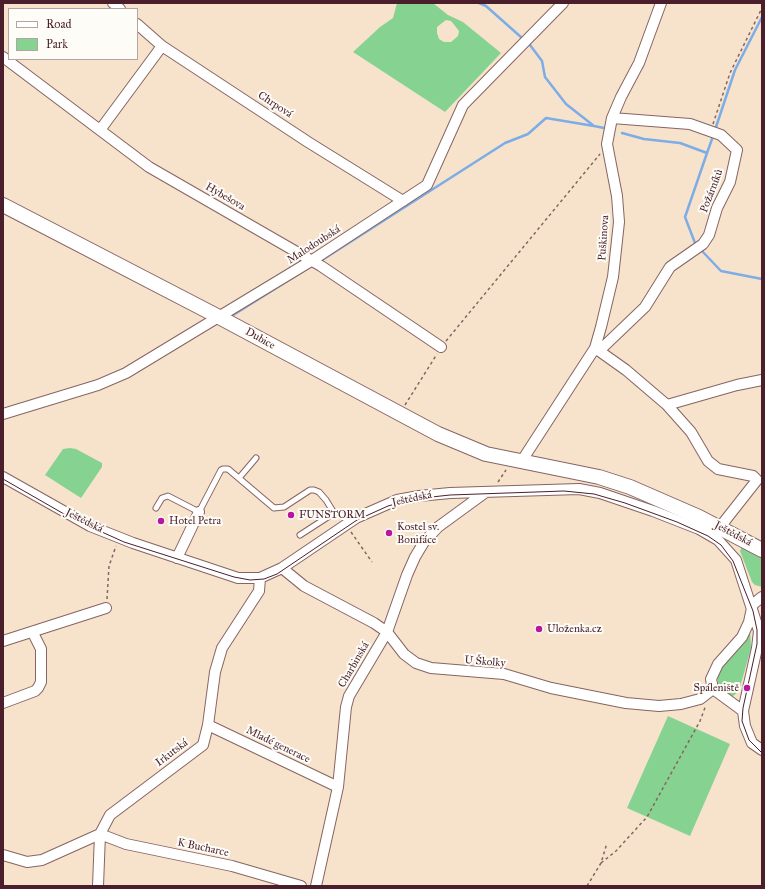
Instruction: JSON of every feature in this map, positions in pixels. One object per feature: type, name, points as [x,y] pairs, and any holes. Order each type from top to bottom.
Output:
[{"type":"street","name":"Malodoubská","points":[[3,414],[105,382],[126,373],[312,261],[427,185],[462,105],[563,3]]},
{"type":"street","name":"Puškinova","points":[[516,461],[597,349],[613,277],[619,222],[607,144],[612,118],[638,63],[661,3]]},
{"type":"street","name":"Chrpová","points":[[138,25],[162,46],[308,142],[403,201]]},
{"type":"street","points":[[100,130],[162,46]]},
{"type":"street","name":"Hybešova","points":[[3,57],[149,167],[312,261],[441,348]]},
{"type":"street","name":"Požárníků","points":[[597,349],[645,308],[670,266],[703,244],[709,235],[716,208],[730,182],[737,150],[721,135],[690,124],[612,118]]},
{"type":"street","name":"Dubice","points":[[3,205],[219,317],[438,434],[466,446],[516,461]]},
{"type":"street","points":[[597,349],[667,405],[691,432],[708,462],[718,469],[753,476],[757,480],[720,527]]},
{"type":"street","points":[[667,405],[737,385],[762,380]]},
{"type":"street","name":"Ještědská","points":[[516,461],[599,477],[630,487],[699,516],[762,550]]},
{"type":"street","name":"Ještědská","points":[[3,477],[90,526],[120,538],[238,578],[260,578],[282,568],[347,523],[397,500],[450,493],[586,490],[600,493],[699,529],[718,540],[736,560],[752,605],[759,631],[757,648],[743,711]]},
{"type":"street","name":"Charbinská","points":[[316,886],[338,787],[346,707],[349,696],[387,632],[407,575],[424,542],[438,528],[491,492]]},
{"type":"street","points":[[177,558],[199,512]]},
{"type":"street","name":"U Školky","points":[[282,568],[304,586],[374,623],[387,632],[404,654],[416,663],[431,668],[504,674],[551,688],[626,703],[658,706],[681,704],[700,699],[713,689]]},
{"type":"street","name":"Irkutská","points":[[98,886],[100,834],[110,815],[202,744],[208,725],[215,672],[222,648],[259,591],[260,578]]},
{"type":"street","points":[[762,597],[752,605],[749,622],[742,637],[718,664],[711,679],[713,689],[743,711],[745,726],[752,743],[762,750]]},
{"type":"street","points":[[3,642],[106,608]]},
{"type":"street","points":[[3,703],[38,688],[41,682],[41,649],[33,632]]},
{"type":"street","name":"Mladé generace","points":[[208,725],[338,787]]},
{"type":"street","points":[[3,855],[28,862],[42,860],[100,834]]},
{"type":"street","name":"K Bucharce","points":[[100,834],[126,844],[232,866],[301,886]]},
{"type":"lane","points":[[239,478],[256,458]]},
{"type":"lane","points":[[156,508],[162,498],[168,496],[199,512],[221,470],[228,469],[274,508],[284,507],[310,490],[314,490],[319,492],[326,500],[334,513]]},
{"type":"lane","points":[[300,535],[334,513],[339,513],[347,523]]},
{"type":"path","points":[[711,131],[730,73],[762,8]]},
{"type":"path","points":[[399,413],[441,348],[607,144]]},
{"type":"path","points":[[491,492],[516,461]]},
{"type":"path","points":[[347,523],[372,562]]},
{"type":"path","points":[[106,608],[109,566],[120,538]]},
{"type":"path","points":[[601,863],[616,851],[647,817],[696,728],[713,689]]},
{"type":"path","points":[[587,886],[601,863],[607,843]]},
{"type":"green space","points":[[397,3],[433,3],[448,15],[463,22],[501,53],[445,112],[353,52],[380,27],[393,18]],"holes":[[[446,20],[451,21],[459,31],[458,36],[451,42],[444,42],[439,39],[437,27]]]},
{"type":"green space","points":[[63,449],[76,449],[102,463],[102,467],[81,498],[45,475]]},
{"type":"green space","points":[[742,547],[762,558],[762,587],[755,585],[752,582],[740,551]]},
{"type":"green space","points":[[750,629],[751,648],[739,691],[732,697],[724,691],[718,683],[717,674]]},
{"type":"green space","points":[[668,716],[730,744],[690,836],[627,808]]},
{"type":"waterway","points":[[479,3],[486,6],[522,38]]},
{"type":"waterway","points":[[716,127],[735,70],[762,17]]},
{"type":"waterway","points":[[530,45],[542,61],[545,77],[566,104],[594,126],[604,128]]},
{"type":"waterway","points":[[319,262],[505,143],[528,134],[546,118],[594,126]]},
{"type":"waterway","points":[[622,133],[644,139],[680,143],[707,153],[685,217],[695,243]]},
{"type":"waterway","points":[[707,153],[712,139]]},
{"type":"waterway","points":[[702,251],[721,271],[762,279]]},
{"type":"waterway","points":[[230,317],[313,265]]},
{"type":"tram line","points":[[3,479],[71,518],[124,542],[234,577],[250,580],[264,579],[277,574],[357,520],[388,506],[413,499],[450,495],[564,491],[594,494],[625,503],[677,522],[708,536],[721,545],[733,561],[753,611],[757,630],[757,644],[743,708],[742,721],[749,740],[762,753]]},
{"type":"place","name":"FUNSTORM","points":[[291,515]]},
{"type":"place","name":"Hotel Petra","points":[[161,521]]},
{"type":"place","name":"Kostel sv. Bonifáce","points":[[389,533]]},
{"type":"place","name":"Uloženka.cz","points":[[539,629]]},
{"type":"place","name":"Spáleniště","points":[[747,688]]}]
